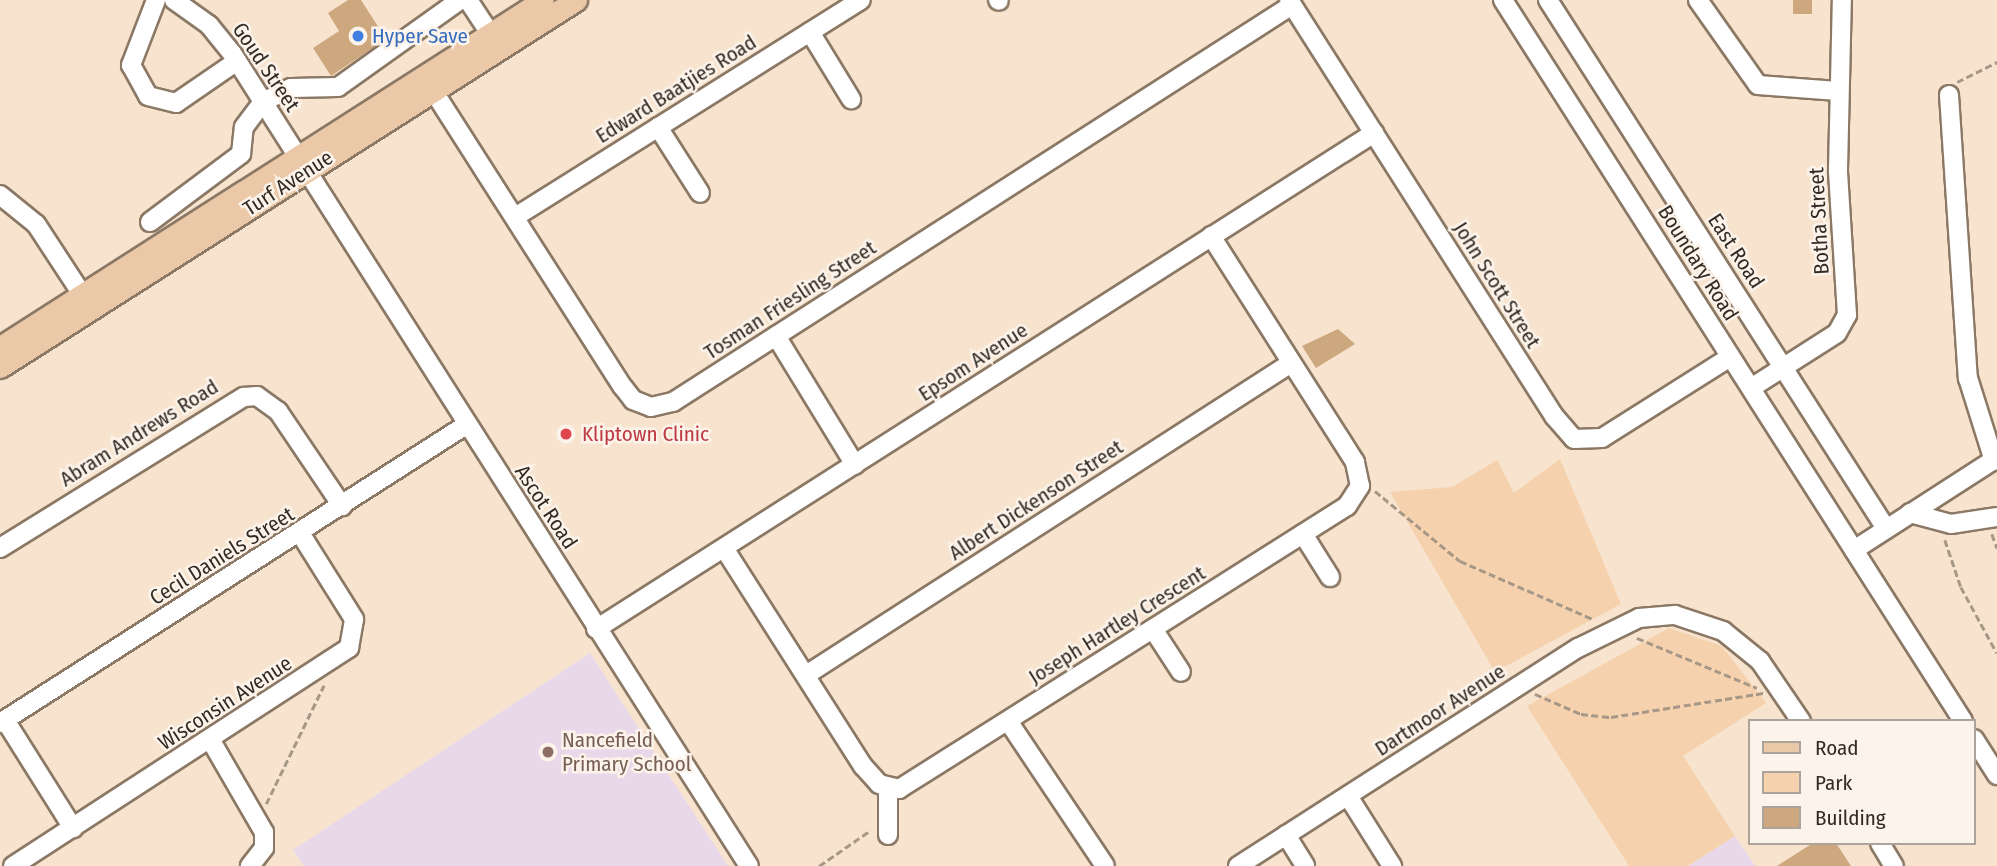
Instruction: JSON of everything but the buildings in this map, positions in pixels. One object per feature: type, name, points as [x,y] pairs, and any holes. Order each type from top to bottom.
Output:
[{"type":"main road","name":"Turf Avenue","points":[[495,41],[543,0]]},
{"type":"main road","name":"Turf Avenue","points":[[0,347],[87,301],[495,41],[576,0]]},
{"type":"main road","name":"Turf Avenue","points":[[0,367],[151,250],[302,164]]},
{"type":"street","points":[[156,0],[131,65],[148,96],[176,103],[237,61]]},
{"type":"street","name":"Goud Street","points":[[174,0],[195,6],[237,61],[302,164]]},
{"type":"street","points":[[150,222],[241,154],[244,127],[262,102],[291,88],[338,87],[460,0]]},
{"type":"street","points":[[468,0],[495,41]]},
{"type":"street","name":"Edward Baatjies Road","points":[[515,217],[861,0]]},
{"type":"street","name":"Boundary Road","points":[[1503,0],[1961,719]]},
{"type":"street","name":"East Road","points":[[1548,0],[1885,527]]},
{"type":"street","points":[[1698,0],[1758,85],[1838,91]]},
{"type":"street","name":"Botha Street","points":[[1751,388],[1837,333],[1847,316],[1838,91],[1842,0]]},
{"type":"street","name":"John Scott Street","points":[[1290,2],[1554,416],[1574,439],[1602,438],[1730,357]]},
{"type":"street","name":"Tosman Friesling Street","points":[[428,83],[623,387],[641,405],[673,402],[1290,2]]},
{"type":"street","points":[[810,32],[851,99]]},
{"type":"street","points":[[1854,550],[1885,527],[1995,460],[1968,378],[1949,95]]},
{"type":"street","points":[[659,127],[700,193]]},
{"type":"street","name":"Epsom Avenue","points":[[596,629],[1374,133]]},
{"type":"street","name":"Ascot Road","points":[[302,164],[749,866]]},
{"type":"street","points":[[0,195],[36,224],[87,301]]},
{"type":"street","points":[[150,222],[170,238]]},
{"type":"street","points":[[150,222],[151,250]]},
{"type":"street","points":[[1210,236],[1355,462],[1360,486]]},
{"type":"street","points":[[776,336],[855,465]]},
{"type":"street","name":"Albert Dickenson Street","points":[[806,675],[1291,363]]},
{"type":"street","name":"Abram Andrews Road","points":[[0,548],[244,397],[257,396],[278,411],[342,506]]},
{"type":"street","name":"Cecil Daniels Street","points":[[2,721],[466,425]]},
{"type":"street","name":"Joseph Hartley Crescent","points":[[888,789],[911,783],[1347,506],[1360,486]]},
{"type":"street","points":[[1910,513],[1942,523],[1997,517]]},
{"type":"street","name":"Wisconsin Avenue","points":[[13,866],[349,648],[355,619],[300,533]]},
{"type":"street","points":[[1303,534],[1330,577]]},
{"type":"street","points":[[724,548],[863,766],[888,789],[888,826]]},
{"type":"street","name":"Dartmoor Avenue","points":[[1238,866],[1520,685],[1615,627],[1639,618],[1675,615],[1712,624],[1739,641],[1771,676],[1800,719]]},
{"type":"street","points":[[1153,629],[1181,672]]},
{"type":"street","points":[[2,721],[73,828]]},
{"type":"street","points":[[1008,721],[1105,866]]},
{"type":"street","points":[[210,739],[258,820],[264,848],[250,866]]},
{"type":"street","points":[[1976,742],[1997,775]]},
{"type":"street","points":[[1348,796],[1392,866]]},
{"type":"street","points":[[1286,835],[1306,866]]},
{"type":"street","points":[[1881,845],[1894,866]]},
{"type":"path","points":[[1949,95],[1959,79],[1997,62]]},
{"type":"path","points":[[1360,486],[1382,493],[1416,529],[1460,561],[1769,692],[1611,717],[1555,706],[1520,685]]},
{"type":"path","points":[[1942,523],[1953,567],[1997,653]]},
{"type":"path","points":[[258,820],[324,685],[324,666]]},
{"type":"path","points":[[819,866],[888,826]]},
{"type":"shaded area","name":"Nancefield Primary School","points":[[590,653],[728,866],[304,866],[293,850]]},
{"type":"shaded area","points":[[1735,836],[1755,866],[1688,866]]},
{"type":"green space","points":[[1560,459],[1621,604],[1495,672],[1390,492],[1452,487],[1497,460],[1514,493]]},
{"type":"green space","points":[[1669,628],[1722,646],[1766,703],[1683,756],[1735,836],[1688,866],[1629,866],[1527,706]]},
{"type":"place","name":"Hyper Save","points":[[358,36]]},
{"type":"place","name":"Kliptown Clinic","points":[[566,434]]},
{"type":"place","name":"Nancefield Primary School","points":[[548,752]]}]
